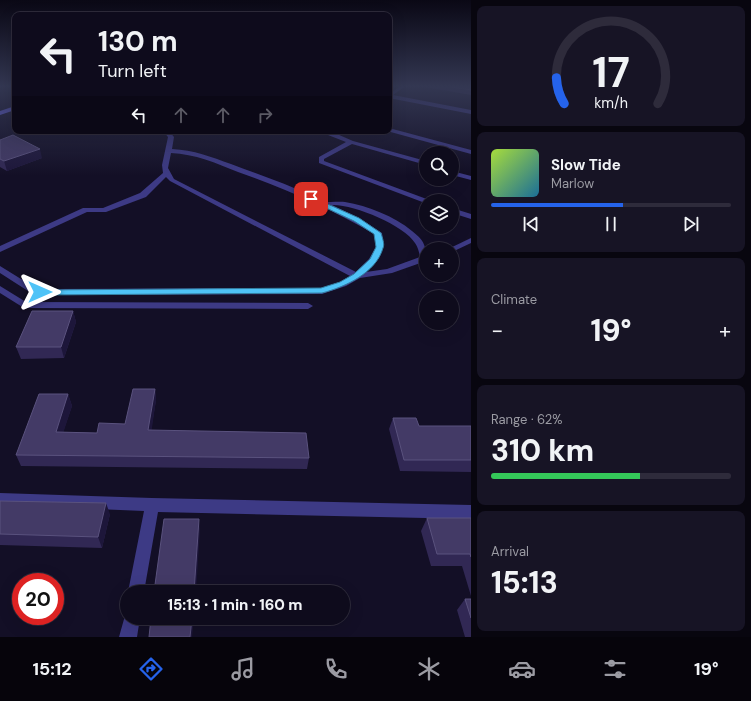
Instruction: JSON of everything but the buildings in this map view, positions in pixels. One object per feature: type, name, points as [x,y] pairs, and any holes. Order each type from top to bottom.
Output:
[{"type":"street","points":[[392,131],[471,152]]},
{"type":"street","points":[[168,134],[171,137],[169,151],[164,165],[166,174],[172,180],[356,276],[389,271],[419,261]]},
{"type":"street","points":[[330,134],[351,142],[419,161]]},
{"type":"street","points":[[351,142],[321,158],[321,162],[419,198]]},
{"type":"street","points":[[0,269],[31,289],[40,292],[322,291],[343,284],[356,276],[373,260],[380,247],[378,233],[356,220],[325,205],[298,193],[189,152],[169,151]]},
{"type":"street","points":[[0,249],[86,210],[103,210],[143,195],[157,184],[166,174]]},
{"type":"street","points":[[459,175],[471,178]]},
{"type":"street","points":[[325,205],[334,202],[348,204],[370,212],[396,224],[416,237],[419,242]]},
{"type":"street","points":[[459,213],[471,217]]},
{"type":"street","points":[[459,246],[471,240]]},
{"type":"street","points":[[0,289],[24,305],[308,306]]},
{"type":"street","points":[[0,498],[152,505],[471,512]]},
{"type":"street","points":[[137,585],[152,505]]},
{"type":"street","points":[[128,637],[131,625]]},
{"type":"route","points":[[40,292],[322,291],[343,284],[356,276],[373,260],[380,247],[378,233],[356,220],[311,199]]}]
